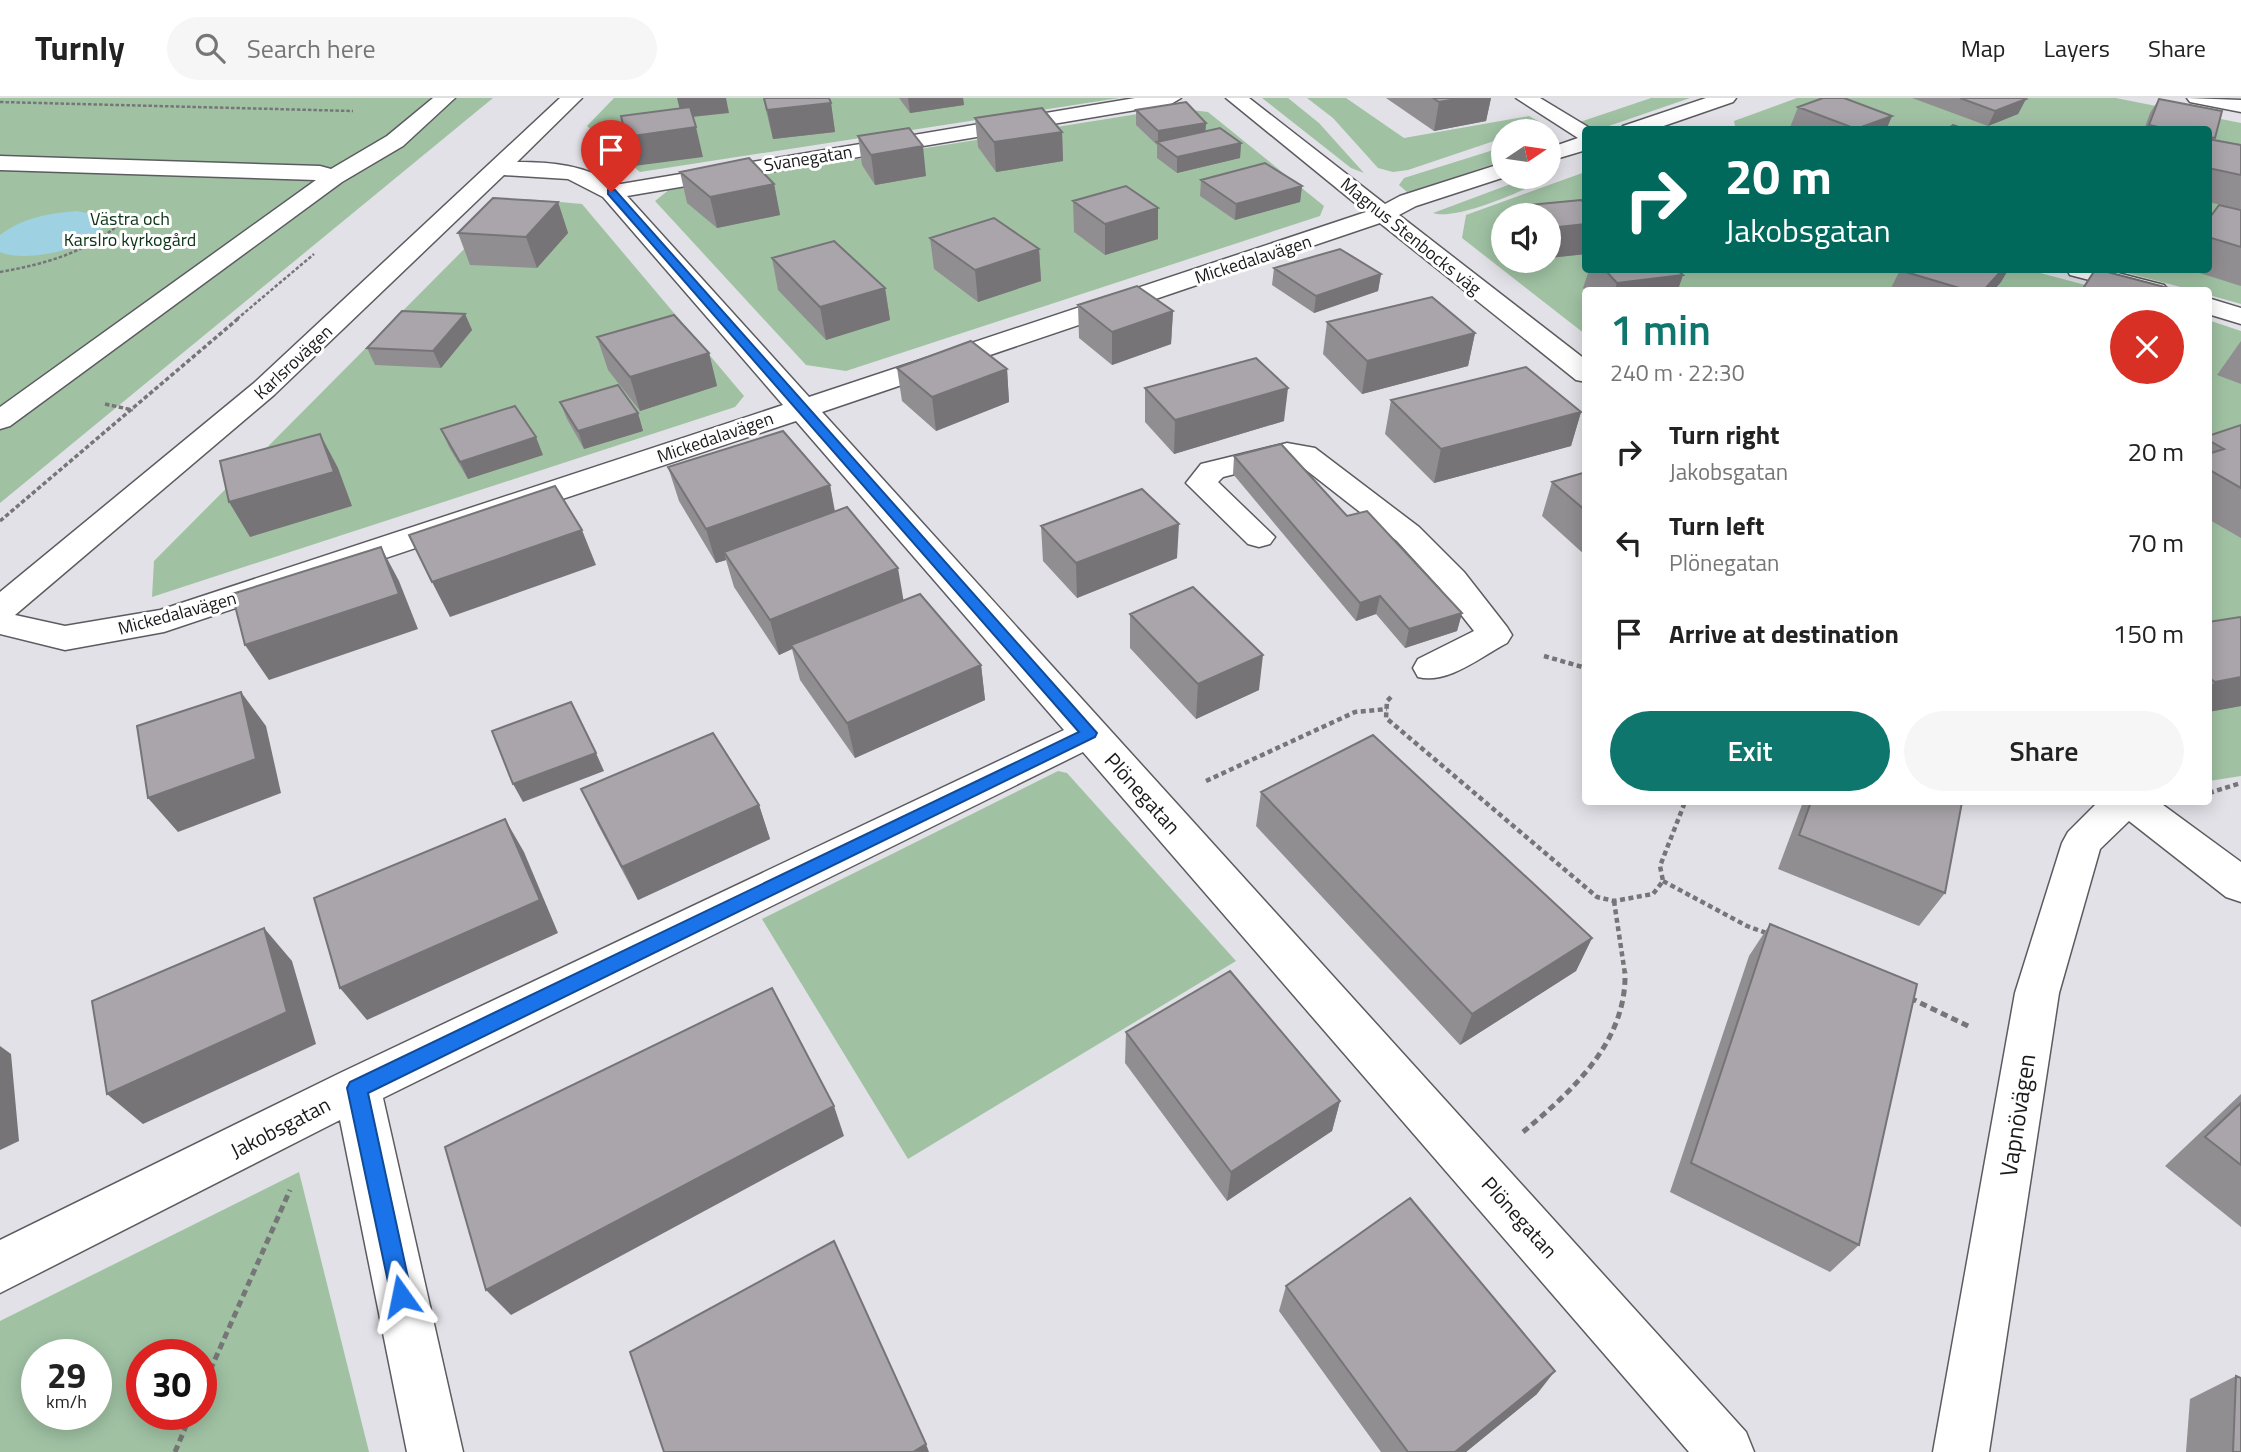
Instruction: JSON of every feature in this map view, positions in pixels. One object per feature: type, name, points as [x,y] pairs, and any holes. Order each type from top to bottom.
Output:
[{"type":"street","points":[[0,420],[334,177],[395,141],[444,98]]},
{"type":"street","name":"Karlsrovägen","points":[[0,610],[264,389],[572,98]]},
{"type":"street","name":"Svanegatan","points":[[611,192],[1171,98]]},
{"type":"street","name":"Magnus Stenbocks väg","points":[[1236,98],[1582,371]]},
{"type":"street","points":[[1526,98],[1582,132]]},
{"type":"street","points":[[1642,126],[1726,98]]},
{"type":"street","points":[[2197,98],[2241,106]]},
{"type":"street","points":[[1665,118],[1682,126]]},
{"type":"street","points":[[1561,151],[1582,145]]},
{"type":"street","points":[[0,163],[320,173],[334,177]]},
{"type":"street","name":"Plönegatan","points":[[497,168],[568,173],[598,181],[611,192],[1726,1452]]},
{"type":"street","name":"Mickedalavägen","points":[[0,623],[65,638],[164,621],[1381,215],[1408,201],[1491,174]]},
{"type":"street","points":[[2090,273],[2144,287]]},
{"type":"street","points":[[2212,307],[2241,316]]},
{"type":"street","points":[[0,386],[38,392]]},
{"type":"street","points":[[1259,537],[1201,483],[1212,470],[1287,452],[1304,454],[1408,534],[1452,580],[1495,635],[1431,668]]},
{"type":"street","name":"Jakobsgatan","points":[[0,1267],[357,1088],[1090,733]]},
{"type":"street","name":"Vapnövägen","points":[[1961,1452],[2037,993],[2082,843],[2104,818],[2123,805]]},
{"type":"street","points":[[2136,805],[2241,885]]},
{"type":"street","points":[[357,1088],[435,1452]]},
{"type":"path","points":[[0,102],[428,113]]},
{"type":"path","points":[[0,272],[70,256],[100,243],[121,223],[123,196],[159,168]]},
{"type":"path","points":[[0,521],[320,248]]},
{"type":"path","points":[[1431,668],[1406,682],[1387,701],[1386,718],[1597,897],[1614,901],[1653,894],[1663,881],[1660,866],[1684,805]]},
{"type":"path","points":[[1201,783],[1355,712],[1387,709]]},
{"type":"path","points":[[2212,792],[2241,783]]},
{"type":"path","points":[[1663,881],[1747,926],[1771,934]]},
{"type":"path","points":[[1515,1139],[1585,1075],[1617,1022],[1625,982],[1614,901]]},
{"type":"path","points":[[1906,996],[1980,1032]]},
{"type":"path","points":[[217,1355],[291,1188]]},
{"type":"path","points":[[175,1452],[184,1430]]},
{"type":"green space","name":"Västra och Karslro kyrkogård","points":[[0,98],[493,98],[0,503]]},
{"type":"green space","points":[[614,98],[1119,98],[640,172],[587,126]]},
{"type":"green space","points":[[1262,98],[1288,98],[1319,123],[1364,173],[1351,168]]},
{"type":"green space","points":[[1307,98],[1346,98],[1404,138],[1491,123],[1491,142],[1408,170],[1393,172],[1378,168],[1333,118]]},
{"type":"green space","points":[[1651,98],[1690,98],[1609,126],[1582,126],[1577,123]]},
{"type":"green space","points":[[1797,98],[2116,98],[2241,123],[2241,304],[2212,296],[2212,287],[2181,287],[2127,273],[2212,273],[2212,126],[1735,126],[1734,121]]},
{"type":"green space","points":[[1175,108],[1208,112],[1324,206],[1320,216],[846,371],[806,365],[655,201],[670,189]]},
{"type":"green space","points":[[1529,116],[1534,119],[1512,119]]},
{"type":"green space","points":[[1491,151],[1491,165],[1419,189],[1407,192],[1399,185],[1404,178]]},
{"type":"green space","points":[[1582,173],[1582,273],[2040,273],[2093,287],[1582,287],[1582,332],[1507,273],[1561,273],[1561,203],[1499,203],[1538,189],[1561,189],[1561,181]]},
{"type":"green space","points":[[1497,189],[1524,189],[1468,210],[1433,213]]},
{"type":"green space","points":[[527,199],[582,204],[744,396],[735,407],[152,597],[154,561],[509,204]]},
{"type":"green space","points":[[1491,206],[1491,261],[1462,238],[1466,215]]},
{"type":"green space","points":[[2212,321],[2241,331],[2241,776],[2212,781]]},
{"type":"green space","points":[[1058,771],[1067,773],[1236,961],[908,1159],[762,919]]},
{"type":"green space","points":[[299,1172],[369,1452],[0,1452],[0,1321]]},
{"type":"water","points":[[77,211],[101,216],[105,222],[99,232],[88,240],[74,247],[42,255],[11,255],[0,252],[0,235],[18,224],[47,215]]},
{"type":"building","points":[[764,98],[829,98],[831,103],[767,110]]},
{"type":"building","points":[[1433,98],[1462,98],[1439,102]]},
{"type":"building","points":[[1823,98],[1844,98],[1892,116],[1864,126],[1848,126],[1798,107]]},
{"type":"building","points":[[1960,98],[2023,98],[2026,99],[1995,111]]},
{"type":"building","points":[[2159,99],[2222,111],[2215,138],[2212,138],[2212,126],[2149,125]]},
{"type":"building","points":[[1186,102],[1206,123],[1158,131],[1136,110]]},
{"type":"building","points":[[690,107],[696,127],[626,137],[621,116]]},
{"type":"building","points":[[1042,108],[1062,132],[994,142],[975,118]]},
{"type":"building","points":[[909,128],[923,146],[871,155],[858,136]]},
{"type":"building","points":[[1220,128],[1241,143],[1177,157],[1157,142]]},
{"type":"building","points":[[2212,140],[2241,145],[2241,175],[2212,169]]},
{"type":"building","points":[[749,158],[774,184],[710,197],[680,172]]},
{"type":"building","points":[[1265,163],[1302,186],[1236,204],[1201,180]]},
{"type":"building","points":[[1126,186],[1158,208],[1105,224],[1073,201]]},
{"type":"building","points":[[493,198],[558,202],[526,237],[458,233]]},
{"type":"building","points":[[1581,200],[1582,224],[1561,227],[1561,203],[1550,203]]},
{"type":"building","points":[[2219,205],[2241,210],[2241,247],[2212,238],[2212,215]]},
{"type":"building","points":[[994,218],[1039,249],[975,270],[930,238]]},
{"type":"building","points":[[834,241],[885,288],[820,307],[772,258]]},
{"type":"building","points":[[1340,249],[1381,274],[1316,296],[1274,268]]},
{"type":"building","points":[[1608,273],[1683,275],[1617,283]]},
{"type":"building","points":[[1909,273],[1999,273],[1987,287],[1956,287]]},
{"type":"building","points":[[2093,273],[2111,273],[2165,287],[2084,287]]},
{"type":"building","points":[[1137,286],[1173,311],[1112,332],[1078,305]]},
{"type":"building","points":[[1432,297],[1475,333],[1367,361],[1327,322]]},
{"type":"building","points":[[402,311],[465,314],[433,351],[367,348]]},
{"type":"building","points":[[674,315],[709,353],[630,377],[597,337]]},
{"type":"building","points":[[971,341],[1007,369],[932,397],[897,368]]},
{"type":"building","points":[[1256,358],[1288,388],[1175,420],[1145,388]]},
{"type":"building","points":[[1526,367],[1581,412],[1441,449],[1391,400]]},
{"type":"building","points":[[618,385],[638,413],[578,431],[560,402]]},
{"type":"building","points":[[515,406],[536,437],[460,462],[441,429]]},
{"type":"building","points":[[2241,425],[2241,488],[2212,471],[2212,453],[2224,449],[2212,442],[2212,435]]},
{"type":"building","points":[[783,431],[830,485],[706,529],[668,467]]},
{"type":"building","points":[[320,434],[334,472],[229,502],[220,461]]},
{"type":"building","points":[[1281,444],[1347,516],[1367,511],[1462,613],[1409,629],[1380,596],[1360,603],[1234,456]]},
{"type":"building","points":[[1582,473],[1582,508],[1552,482]]},
{"type":"building","points":[[555,486],[582,530],[432,582],[409,535]]},
{"type":"building","points":[[1142,489],[1179,524],[1076,563],[1041,526]]},
{"type":"building","points":[[847,507],[898,568],[770,620],[724,552]]},
{"type":"building","points":[[381,547],[399,594],[245,645],[232,594]]},
{"type":"building","points":[[1193,587],[1263,655],[1198,684],[1130,614]]},
{"type":"building","points":[[920,594],[981,665],[847,723],[791,645]]},
{"type":"building","points":[[2241,618],[2241,677],[2215,682],[2212,680],[2212,621]]},
{"type":"building","points":[[241,692],[256,759],[148,798],[137,726]]},
{"type":"building","points":[[571,702],[596,753],[513,784],[492,731]]},
{"type":"building","points":[[713,733],[759,805],[622,867],[581,789]]},
{"type":"building","points":[[1373,735],[1592,938],[1472,1014],[1261,792]]},
{"type":"building","points":[[1810,805],[1961,805],[1945,893],[1799,835]]},
{"type":"building","points":[[505,819],[540,900],[340,988],[314,898]]},
{"type":"building","points":[[1770,924],[1917,984],[1859,1245],[1691,1163]]},
{"type":"building","points":[[264,928],[287,1012],[107,1094],[92,1001]]},
{"type":"building","points":[[1230,971],[1340,1101],[1231,1172],[1126,1032]]},
{"type":"building","points":[[772,988],[834,1106],[486,1290],[445,1147]]},
{"type":"building","points":[[2241,1103],[2241,1165],[2205,1137]]},
{"type":"building","points":[[1410,1198],[1555,1371],[1455,1452],[1408,1452],[1286,1286]]},
{"type":"building","points":[[834,1241],[926,1444],[913,1452],[664,1452],[630,1352]]},
{"type":"building","points":[[2236,1376],[2241,1378],[2241,1452],[2233,1452]]},
{"type":"route","points":[[401,1296],[357,1088],[1090,733],[611,192]]}]
